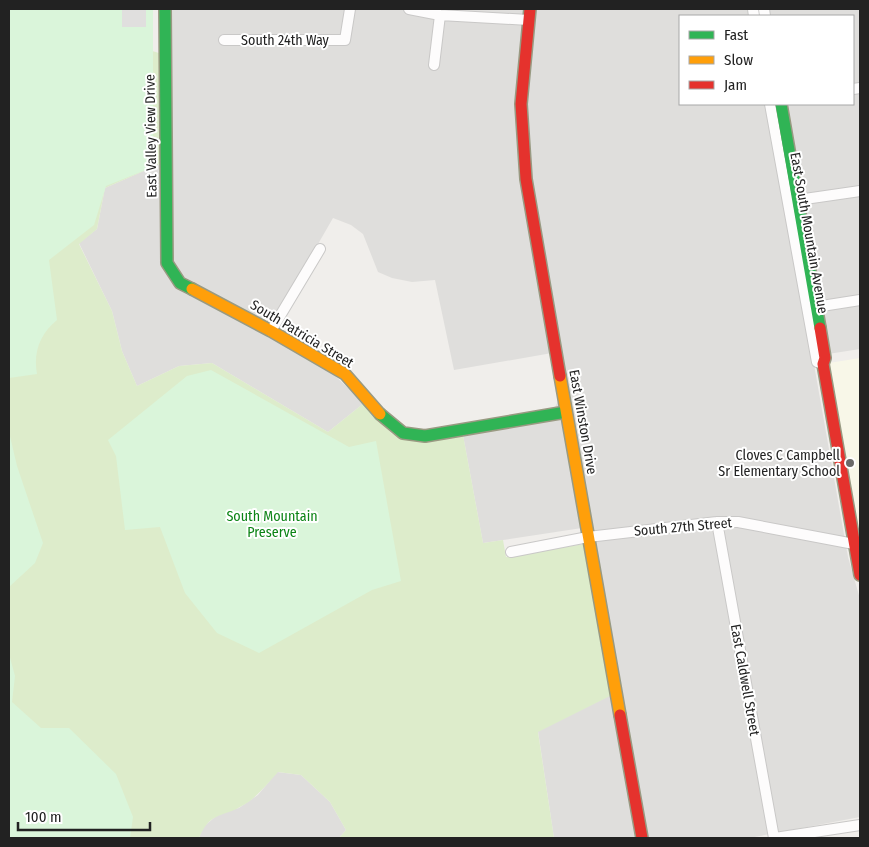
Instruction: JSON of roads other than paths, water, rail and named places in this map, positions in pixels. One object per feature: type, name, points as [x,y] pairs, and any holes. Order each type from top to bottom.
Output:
[{"type":"street","name":"East Valley View Drive","points":[[165,9],[167,263]]},
{"type":"street","name":"South 24th Way","points":[[224,40],[345,40],[350,9]]},
{"type":"street","points":[[409,9],[440,15],[529,14]]},
{"type":"street","name":"East Winston Drive","points":[[529,14],[521,104],[526,179],[642,838]]},
{"type":"street","points":[[434,65],[440,15]]},
{"type":"street","name":"East South Mountain Avenue","points":[[770,105],[793,201]]},
{"type":"street","name":"East South Mountain Avenue","points":[[781,105],[793,201],[812,308],[825,358],[823,364],[860,575]]},
{"type":"street","points":[[793,201],[860,191]]},
{"type":"street","points":[[271,331],[320,249]]},
{"type":"street","name":"South Patricia Street","points":[[167,263],[180,283],[271,331],[344,374],[386,421],[403,433],[425,436],[566,412]]},
{"type":"street","points":[[812,308],[860,300]]},
{"type":"street","name":"South 27th Street","points":[[511,552],[588,537],[717,522],[738,522],[854,544]]},
{"type":"street","name":"East Caldwell Street","points":[[717,522],[774,838]]},
{"type":"street","points":[[774,838],[860,825]]},
{"type":"place","name":"Cloves C Campbell Sr Elementary School","points":[[850,463]]},
{"type":"park label","name":"South Mountain Preserve","points":[[272,524]]}]
